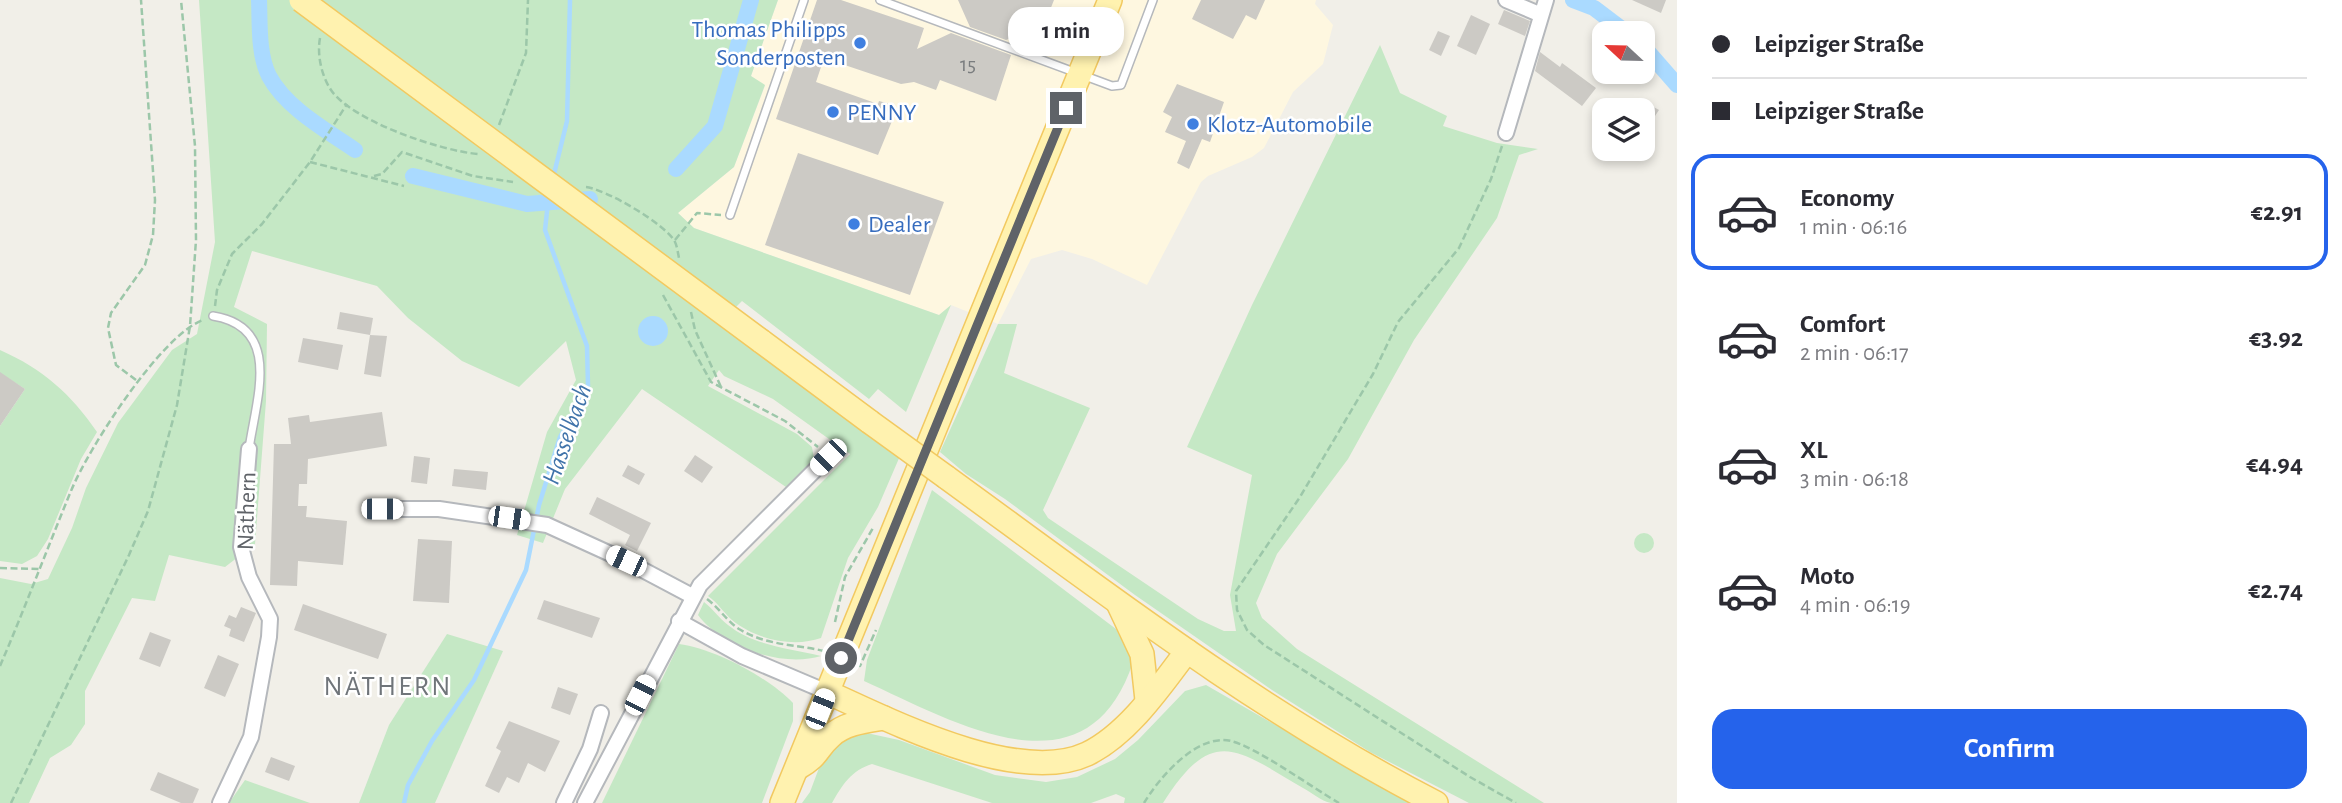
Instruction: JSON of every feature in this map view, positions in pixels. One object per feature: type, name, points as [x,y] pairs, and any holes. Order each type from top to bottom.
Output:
[{"type":"main road","points":[[301,0],[870,422],[1187,651],[1277,711],[1436,803]]},
{"type":"main road","points":[[782,803],[1110,0]]},
{"type":"main road","points":[[1118,602],[1142,654],[1147,699]]},
{"type":"main road","points":[[827,692],[884,718],[1002,759],[1045,764],[1077,758],[1099,747],[1125,726],[1187,651]]},
{"type":"main road","points":[[796,768],[814,759],[831,735],[842,728],[884,718]]},
{"type":"street","points":[[1506,0],[1539,14]]},
{"type":"street","points":[[1506,133],[1539,14],[1546,0]]},
{"type":"street","name":"Näthern","points":[[220,803],[251,737],[269,637],[270,619],[249,577],[241,547],[249,449]]},
{"type":"street","points":[[585,803],[694,594],[833,453]]},
{"type":"street","points":[[382,509],[439,509],[547,525],[694,594]]},
{"type":"street","points":[[679,621],[742,656],[827,692]]},
{"type":"street","points":[[564,803],[590,748],[600,713]]},
{"type":"lane","points":[[730,215],[804,0]]},
{"type":"lane","points":[[880,0],[1112,86],[1121,85],[1153,0]]},
{"type":"lane","name":"Näthern","points":[[213,316],[240,324],[257,344],[260,373],[249,449]]},
{"type":"path","points":[[136,380],[116,365],[108,328],[111,313],[145,265],[153,235],[155,200],[141,0]]},
{"type":"path","points":[[11,803],[148,511],[177,405],[190,326],[196,240],[195,146],[181,0]]},
{"type":"path","points":[[0,666],[71,489],[136,380],[190,326],[213,316],[217,290],[232,254],[262,224],[310,162],[346,104]]},
{"type":"path","points":[[1506,133],[1488,188],[1459,248],[1398,321],[1373,374],[1300,497],[1236,591],[1237,610],[1247,630],[1264,645],[1516,803]]},
{"type":"path","points":[[310,162],[404,186]]},
{"type":"path","points":[[675,240],[696,213],[730,215]]},
{"type":"path","points":[[663,295],[711,382],[785,421],[833,453]]},
{"type":"path","points":[[0,568],[41,569]]},
{"type":"path","points":[[694,594],[749,634],[778,644],[823,651],[841,658]]},
{"type":"path","points":[[1144,803],[1158,779],[1182,758],[1213,740],[1231,741],[1244,747],[1339,803]]},
{"type":"shaded area","points":[[778,0],[1316,0],[1315,4],[1333,25],[1323,64],[1293,92],[1264,148],[1252,157],[1208,176],[1201,182],[1147,285],[1092,259],[1062,250],[1031,259],[998,324],[951,305],[939,315],[694,228],[678,213],[734,167],[765,86],[751,76]]},
{"type":"green space","points":[[199,0],[778,0],[751,76],[765,85],[734,167],[678,213],[694,228],[939,315],[951,305],[906,412],[878,389],[869,399],[742,301],[721,322],[900,456],[878,507],[848,558],[821,638],[787,642],[763,637],[741,627],[708,596],[850,454],[773,399],[724,376],[719,370],[708,386],[797,434],[812,447],[814,459],[786,487],[642,389],[565,489],[543,543],[517,535],[547,432],[576,380],[566,341],[519,387],[462,361],[408,318],[377,286],[252,251],[234,307],[267,324],[266,401],[255,544],[225,567],[169,555],[155,601],[132,598],[85,691],[85,724],[71,745],[50,758],[29,803],[0,803],[0,578],[31,584],[48,579],[72,528],[86,488],[118,423],[172,350],[197,334],[215,242]]},
{"type":"green space","points":[[1380,45],[1400,93],[1447,116],[1443,126],[1497,143],[1538,149],[1519,155],[1497,218],[1414,340],[1348,459],[1277,554],[1256,603],[1262,618],[1297,649],[1544,803],[1469,803],[1370,752],[1272,690],[1135,595],[1005,499],[966,474],[940,452],[998,324],[1017,324],[1004,373],[1090,408],[1043,510],[1048,518],[1198,619],[1224,631],[1236,631],[1230,595],[1252,475],[1187,447],[1252,305]]},
{"type":"green space","points":[[0,350],[30,365],[55,384],[97,432],[81,459],[48,539],[37,556],[22,564],[0,561],[0,426],[25,389],[0,373]]},
{"type":"green space","points":[[932,490],[1116,629],[1133,662],[1112,705],[1084,730],[1051,740],[1015,739],[937,715],[864,681],[867,660]]},
{"type":"green space","points":[[1644,533],[1651,536],[1654,543],[1651,550],[1644,553],[1637,550],[1634,543],[1637,536]]},
{"type":"green space","points":[[704,602],[728,625],[749,638],[821,656],[806,659],[771,657],[737,645],[722,637],[698,615]]},
{"type":"green space","points":[[447,634],[503,651],[435,803],[359,803],[389,725]]},
{"type":"green space","points":[[679,644],[708,652],[740,666],[770,684],[793,703],[793,721],[762,803],[602,803]]},
{"type":"green space","points":[[1206,685],[1411,803],[1331,803],[1260,763],[1227,751],[1212,753],[1197,762],[1181,778],[1163,803],[1124,803],[1125,798],[1116,794],[1091,803],[992,803],[872,764],[848,779],[832,803],[802,803],[810,792],[822,760],[837,742],[862,732],[899,740],[995,775],[1046,782],[1077,777],[1115,759],[1138,740],[1185,691]]},
{"type":"green space","points":[[245,780],[310,803],[229,803]]},
{"type":"water","points":[[653,316],[664,320],[668,331],[664,342],[653,346],[642,342],[638,331],[642,320]]},
{"type":"building","points":[[817,0],[841,0],[924,28],[917,49],[951,33],[1011,55],[996,101],[940,80],[936,90],[914,82],[901,84],[824,58],[816,82],[878,104],[879,101],[890,104],[885,119],[892,121],[878,155],[776,119]]},
{"type":"building","points":[[958,0],[1054,0],[1050,10],[1067,16],[1006,40],[970,27]]},
{"type":"building","points":[[1201,0],[1265,0],[1256,20],[1246,15],[1233,39],[1192,19]]},
{"type":"building","points":[[1632,0],[1666,0],[1661,13]]},
{"type":"building","points":[[1504,10],[1530,21],[1525,36],[1498,24]]},
{"type":"building","points":[[1471,15],[1490,24],[1476,55],[1457,46]]},
{"type":"building","points":[[1438,31],[1450,36],[1441,56],[1429,50]]},
{"type":"building","points":[[1540,52],[1560,67],[1562,63],[1596,88],[1582,106],[1535,71]]},
{"type":"building","name":"Klotz-Automobile","points":[[1177,84],[1224,102],[1210,142],[1202,139],[1189,169],[1177,163],[1186,141],[1165,132],[1172,117],[1163,112]]},
{"type":"building","name":"Dealer","points":[[798,153],[944,202],[910,295],[765,245]]},
{"type":"building","points":[[340,312],[373,318],[370,335],[337,329]]},
{"type":"building","points":[[370,335],[387,336],[381,377],[364,374]]},
{"type":"building","points":[[303,338],[343,345],[338,370],[298,362]]},
{"type":"building","points":[[0,372],[25,389],[0,426]]},
{"type":"building","points":[[382,412],[387,446],[308,459],[307,484],[299,484],[298,506],[307,506],[306,517],[347,521],[343,565],[298,561],[297,586],[270,585],[274,444],[291,444],[288,418],[309,415],[310,422]]},
{"type":"building","points":[[695,455],[713,467],[702,483],[684,471]]},
{"type":"building","points":[[414,456],[430,458],[427,484],[411,482]]},
{"type":"building","points":[[628,465],[645,474],[639,485],[622,476]]},
{"type":"building","points":[[454,469],[488,472],[486,490],[452,486]]},
{"type":"building","points":[[597,497],[651,523],[637,551],[625,545],[630,535],[589,514]]},
{"type":"building","points":[[418,539],[452,541],[449,603],[413,601]]},
{"type":"building","points":[[544,600],[600,618],[592,638],[537,619]]},
{"type":"building","points":[[303,604],[387,634],[378,659],[294,630]]},
{"type":"building","points":[[241,607],[256,613],[244,642],[229,636],[231,629],[224,626],[229,615],[236,618]]},
{"type":"building","points":[[150,632],[171,640],[160,667],[139,659]]},
{"type":"building","points":[[218,655],[239,664],[225,697],[204,688]]},
{"type":"building","points":[[558,687],[578,694],[570,715],[551,708]]},
{"type":"building","points":[[509,721],[560,741],[545,772],[528,763],[519,783],[507,777],[499,793],[485,786],[501,751],[496,748]]},
{"type":"building","points":[[271,757],[295,766],[289,781],[265,772]]},
{"type":"building","points":[[158,772],[199,789],[193,803],[181,803],[150,790]]},
{"type":"waterway","points":[[259,0],[263,58],[276,88],[308,118],[355,150]]},
{"type":"waterway","name":"Hasselbach","points":[[553,178],[567,121],[570,0]]},
{"type":"waterway","points":[[676,169],[715,126],[751,0]]},
{"type":"waterway","points":[[1573,0],[1594,8],[1611,21]]},
{"type":"waterway","points":[[1656,61],[1677,85]]},
{"type":"waterway","points":[[413,176],[527,204],[590,199]]},
{"type":"waterway","name":"Hasselbach","points":[[404,803],[408,785],[432,741],[474,680],[526,570],[539,505],[560,437],[588,386],[587,346],[545,230],[549,193]]},
{"type":"place","name":"Thomas Philipps Sonderposten","points":[[860,43]]},
{"type":"place","name":"PENNY","points":[[833,112]]},
{"type":"place","name":"Klotz-Automobile","points":[[1193,124]]},
{"type":"place","name":"Dealer","points":[[854,224]]},
{"type":"district","name":"NÄTHERN","points":[[388,685]]},
{"type":"route","points":[[841,658],[1066,108]]}]
